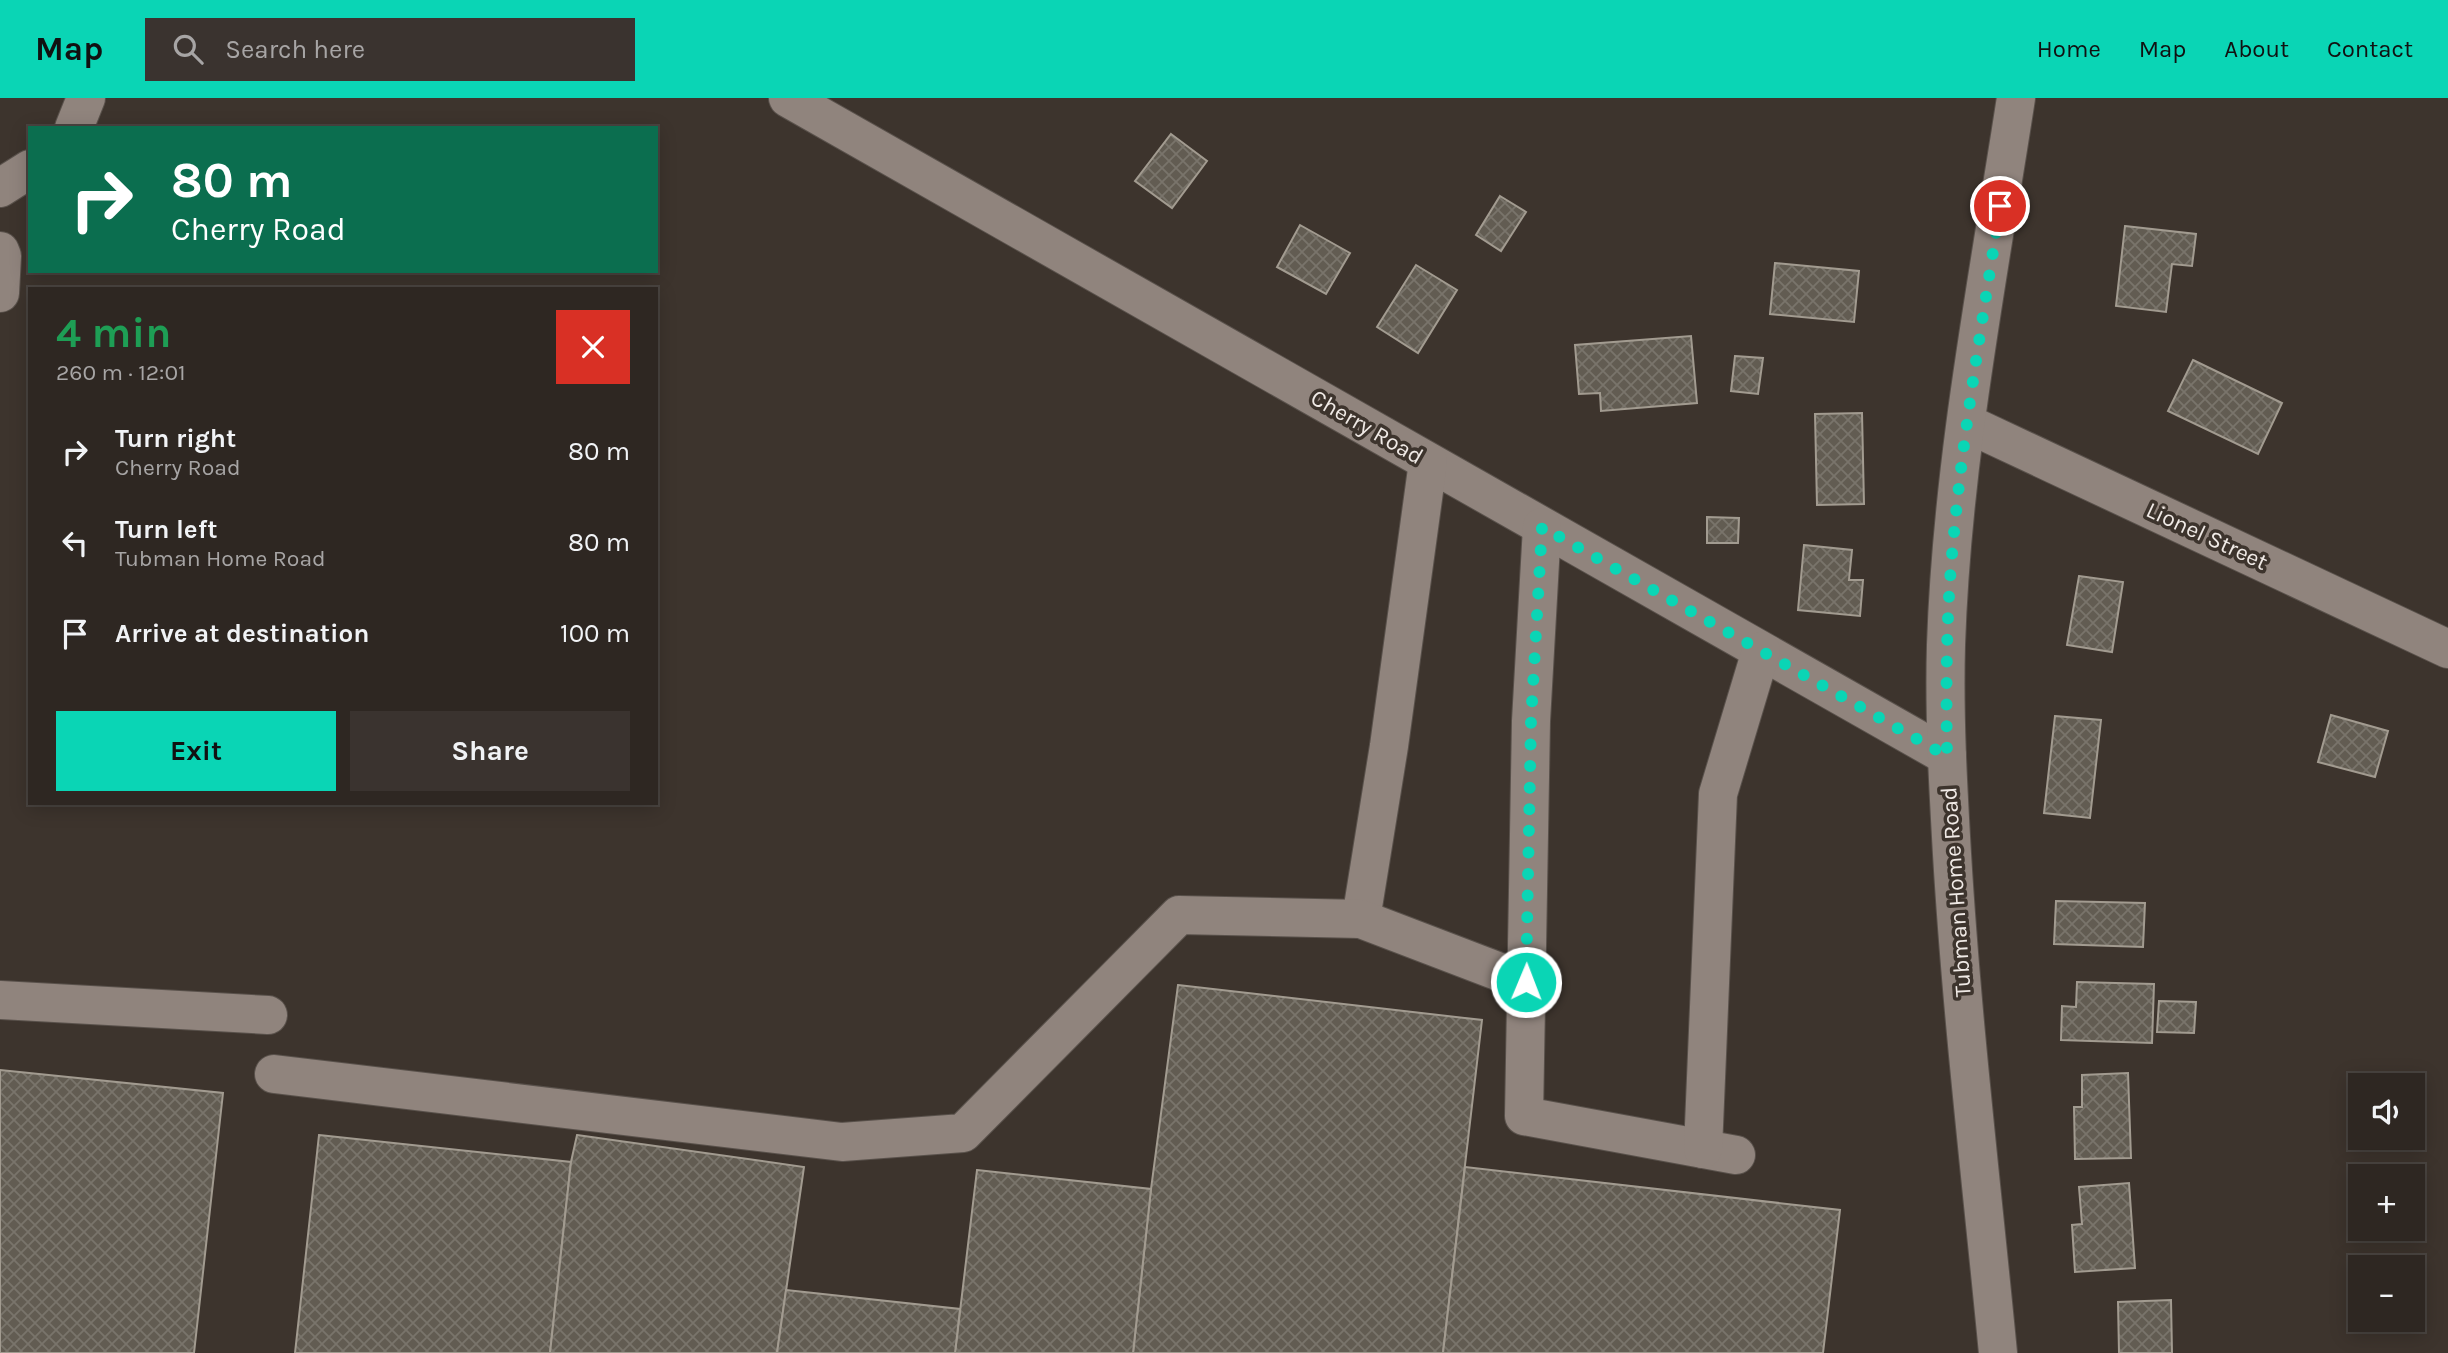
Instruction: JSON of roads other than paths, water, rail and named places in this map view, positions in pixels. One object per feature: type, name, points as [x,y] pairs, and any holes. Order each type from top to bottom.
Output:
[{"type":"street","points":[[75,126],[86,98]]},
{"type":"street","name":"Cherry Road","points":[[788,98],[1947,756]]},
{"type":"street","name":"Tubman Home Road","points":[[1998,1353],[1957,934],[1947,756],[1946,645],[1966,423],[2016,98]]},
{"type":"street","points":[[0,188],[28,170]]},
{"type":"street","points":[[0,251],[0,293]]},
{"type":"street","name":"Lionel Street","points":[[1966,423],[2448,649]]},
{"type":"street","points":[[1361,919],[1389,746],[1428,462]]},
{"type":"street","points":[[1542,527],[1531,721],[1524,1116],[1720,1152],[1717,794],[1761,651]]},
{"type":"street","points":[[274,1074],[842,1142],[963,1133],[1179,915],[1361,919],[1526,982]]},
{"type":"street","points":[[0,1000],[268,1015]]}]
